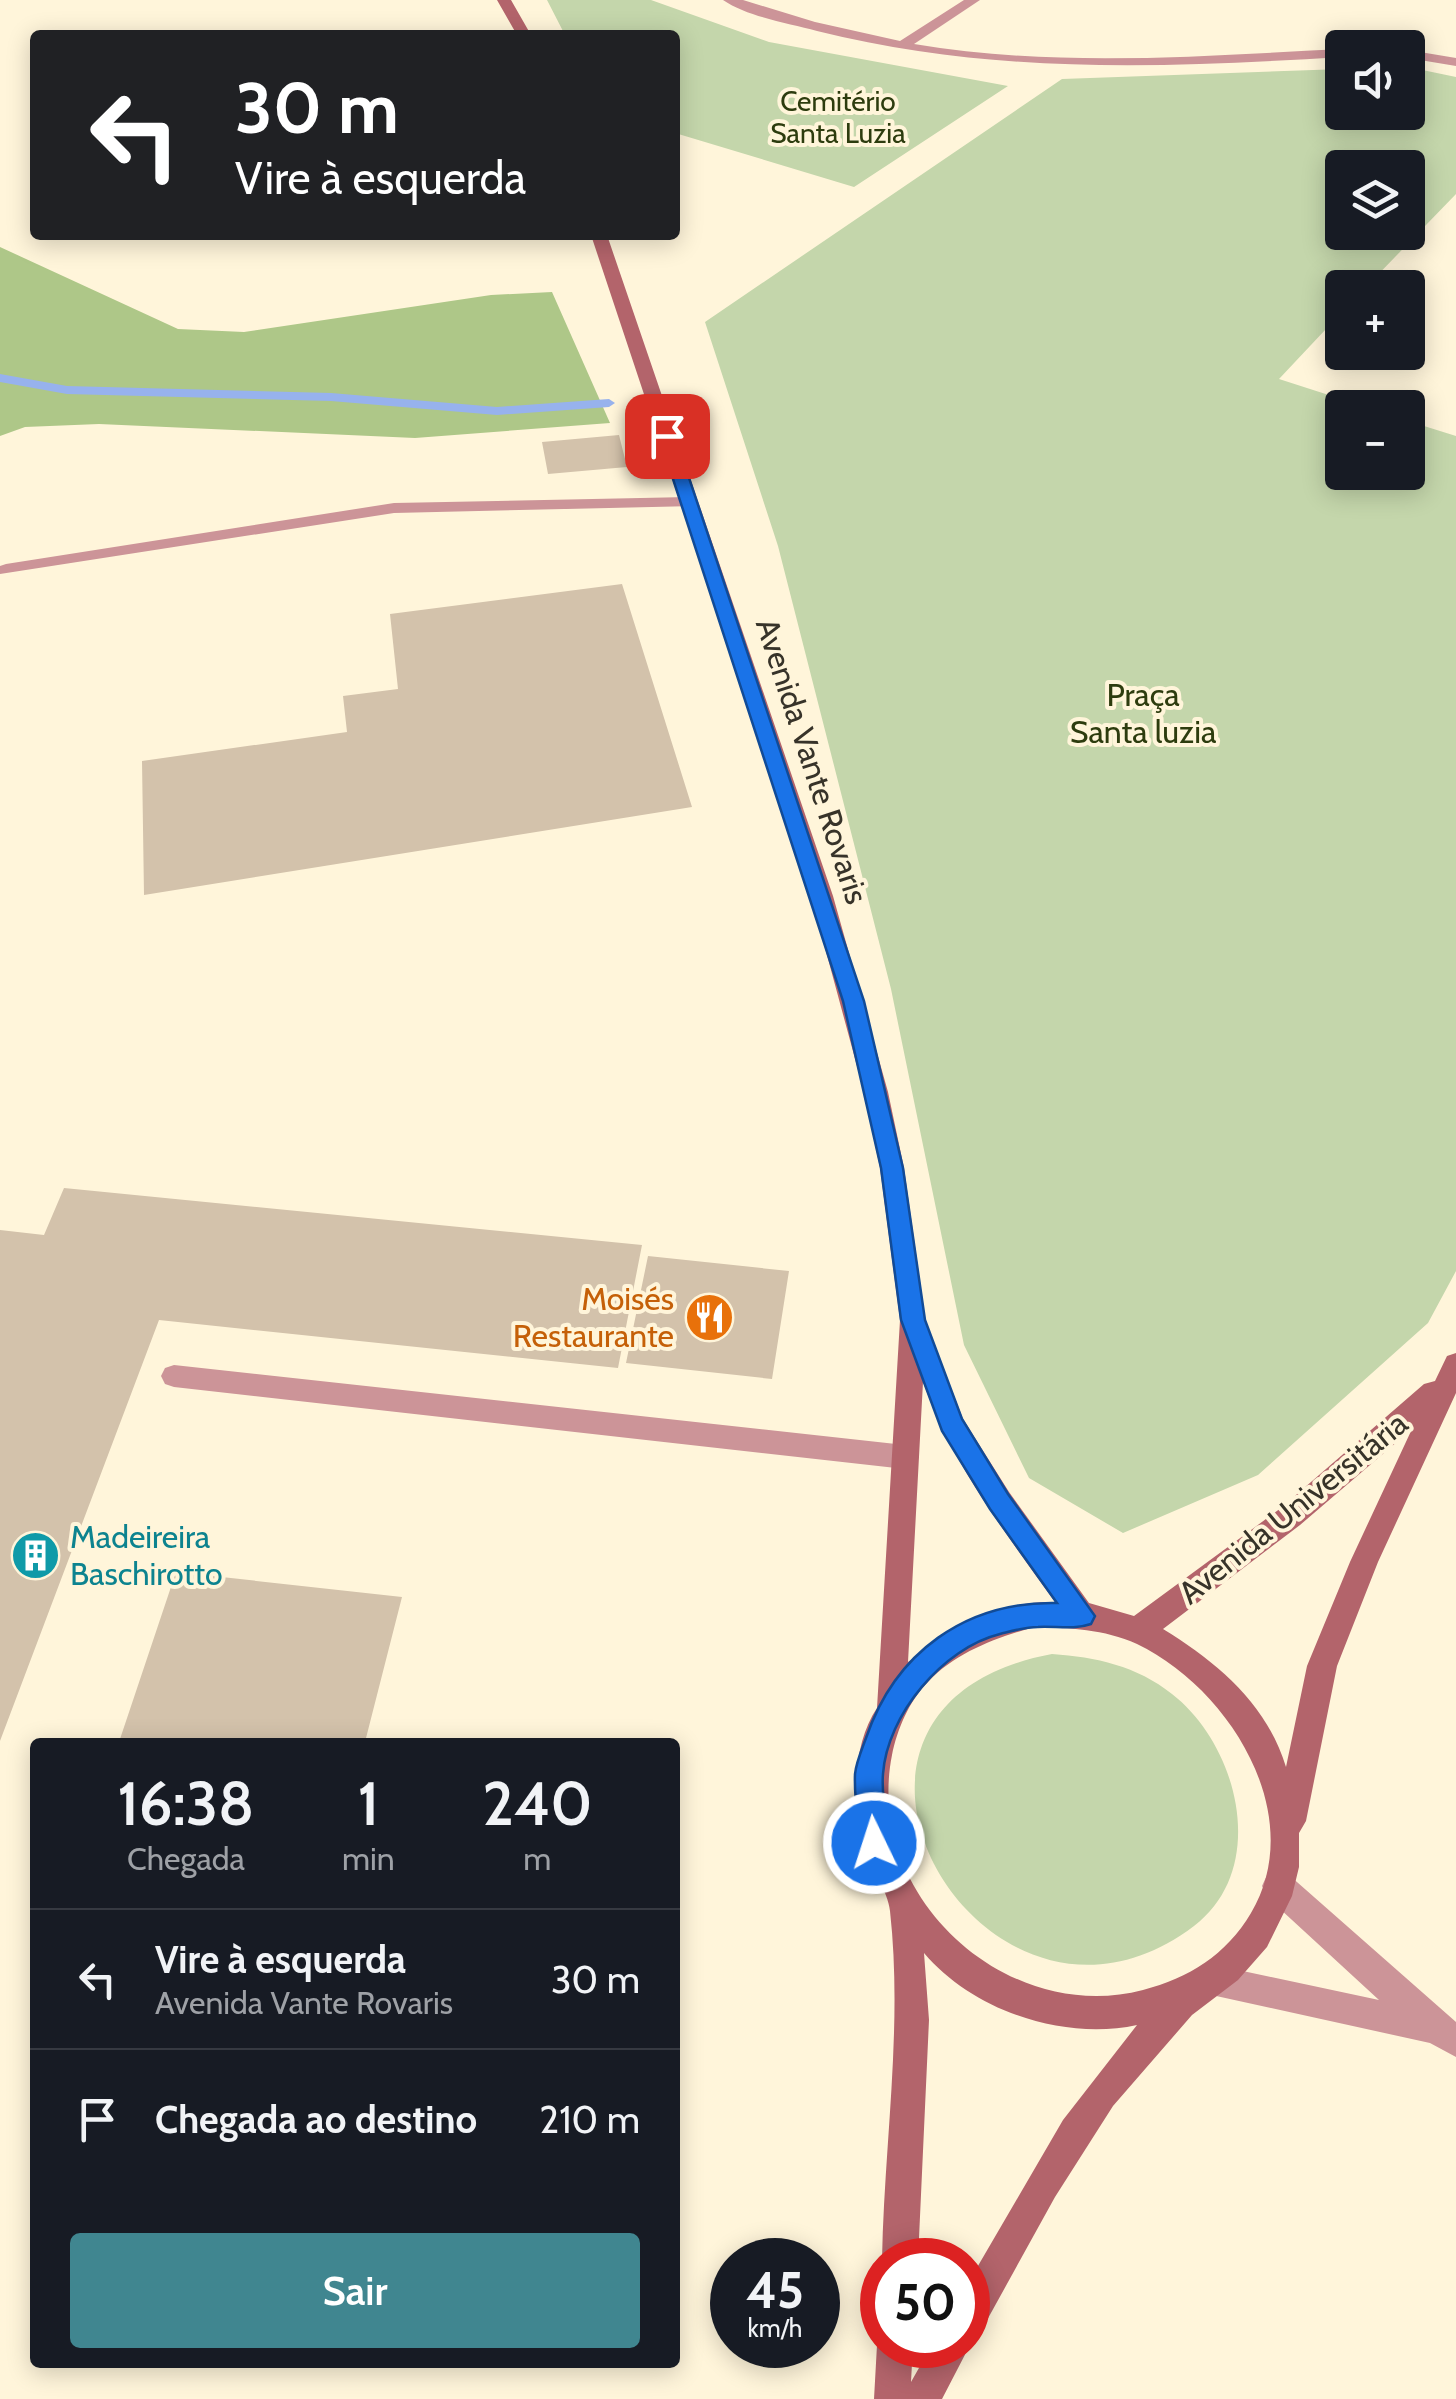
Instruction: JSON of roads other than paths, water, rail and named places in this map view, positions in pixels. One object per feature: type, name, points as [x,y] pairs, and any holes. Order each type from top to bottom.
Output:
[{"type":"main road","points":[[504,0],[521,30]]},
{"type":"main road","name":"Avenida Vante Rovaris","points":[[602,240],[854,1001],[892,1168],[913,1320],[890,1707]]},
{"type":"main road","name":"Avenida Vante Rovaris","points":[[913,1320],[951,1423],[999,1502],[1082,1616]]},
{"type":"main road","name":"Avenida Universitária","points":[[1138,1630],[1254,1549],[1342,1478],[1450,1373]]},
{"type":"main road","name":"Avenida Universitária","points":[[1284,1850],[1322,1666],[1450,1373]]},
{"type":"main road","points":[[990,2278],[1094,2104],[1201,1986],[1249,1944],[1267,1916],[1278,1886],[1284,1850],[1278,1781],[1248,1717],[1200,1665],[1138,1630],[1082,1616],[1035,1614],[990,1624],[950,1643],[916,1672],[890,1707],[869,1772],[874,1843],[906,1912],[950,1961],[1006,1996],[1070,2013],[1134,2011],[1201,1986]]},
{"type":"main road","points":[[901,2238],[912,2020],[906,1912]]},
{"type":"main road","points":[[892,2399],[894,2368]]},
{"type":"main road","points":[[922,2399],[939,2368]]},
{"type":"street","points":[[730,0],[808,24],[903,45],[1060,63],[1325,53]]},
{"type":"street","points":[[903,45],[973,0]]},
{"type":"street","points":[[1425,57],[1456,62]]},
{"type":"street","points":[[6,570],[381,510],[689,502]]},
{"type":"street","points":[[174,1376],[905,1457]]},
{"type":"street","points":[[1278,1886],[1445,2034]]},
{"type":"street","points":[[1201,1986],[1445,2034]]},
{"type":"waterway","points":[[0,378],[67,390],[331,397],[497,411],[609,403]]},
{"type":"place","name":"Moisés Restaurante","points":[[709,1317]]},
{"type":"place","name":"Madeireira Baschirotto","points":[[35,1555]]},
{"type":"park label","name":"Cemitério Santa Luzia","points":[[838,117]]},
{"type":"park label","name":"Praça Santa luzia","points":[[1143,714]]}]
